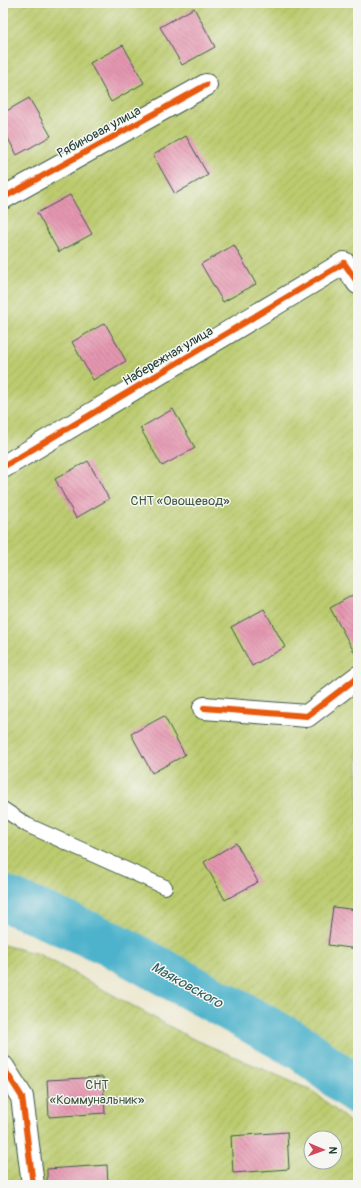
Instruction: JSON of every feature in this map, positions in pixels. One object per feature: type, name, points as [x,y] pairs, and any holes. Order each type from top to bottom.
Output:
[{"type":"street","name":"Рябиновая улица","points":[[3,198],[206,85]]},
{"type":"street","name":"Набережная улица","points":[[3,467],[344,264],[358,283]]},
{"type":"street","points":[[204,708],[306,716],[358,677]]},
{"type":"street","points":[[3,1067],[22,1097],[33,1185]]},
{"type":"lane","points":[[3,809],[27,825],[165,887]]},
{"type":"green space","name":"СНТ «Овощевод»","points":[[3,3],[358,3],[358,1073],[165,953],[60,922],[3,896]]},
{"type":"green space","name":"СНТ «Коммунальник»","points":[[3,945],[39,954],[189,1037],[313,1091],[358,1129],[358,1185],[3,1185]]},
{"type":"building","points":[[194,8],[215,47],[182,65],[160,27]]},
{"type":"building","points":[[123,45],[144,83],[111,102],[90,63]]},
{"type":"building","points":[[29,98],[51,136],[17,155],[3,129],[3,113]]},
{"type":"building","points":[[186,136],[208,175],[175,194],[153,155]]},
{"type":"building","points":[[70,195],[92,234],[59,252],[37,213]]},
{"type":"building","points":[[234,245],[256,284],[223,302],[201,264]]},
{"type":"building","points":[[105,323],[126,361],[93,380],[72,342]]},
{"type":"building","points":[[173,409],[195,448],[162,466],[140,428]]},
{"type":"building","points":[[88,461],[109,499],[76,518],[55,479]]},
{"type":"building","points":[[358,592],[358,659],[330,608]]},
{"type":"building","points":[[264,609],[285,647],[252,666],[231,627]]},
{"type":"building","points":[[164,716],[185,755],[152,773],[131,734]]},
{"type":"building","points":[[236,843],[258,882],[225,900],[204,862]]},
{"type":"building","points":[[333,907],[358,910],[358,949],[328,945]]},
{"type":"building","points":[[103,1077],[105,1113],[49,1117],[47,1080]]},
{"type":"building","points":[[287,1132],[289,1169],[233,1173],[231,1136]]},
{"type":"building","points":[[107,1165],[108,1185],[47,1185],[47,1169]]},
{"type":"waterway","name":"Маяковского","points":[[3,898],[112,944],[302,1048],[358,1092]]},
{"type":"cycle path","points":[[3,198],[206,85]]},
{"type":"cycle path","points":[[3,467],[344,263],[358,283]]},
{"type":"cycle path","points":[[204,708],[307,716],[358,677]]},
{"type":"cycle path","points":[[3,1067],[22,1097],[33,1185]]}]
